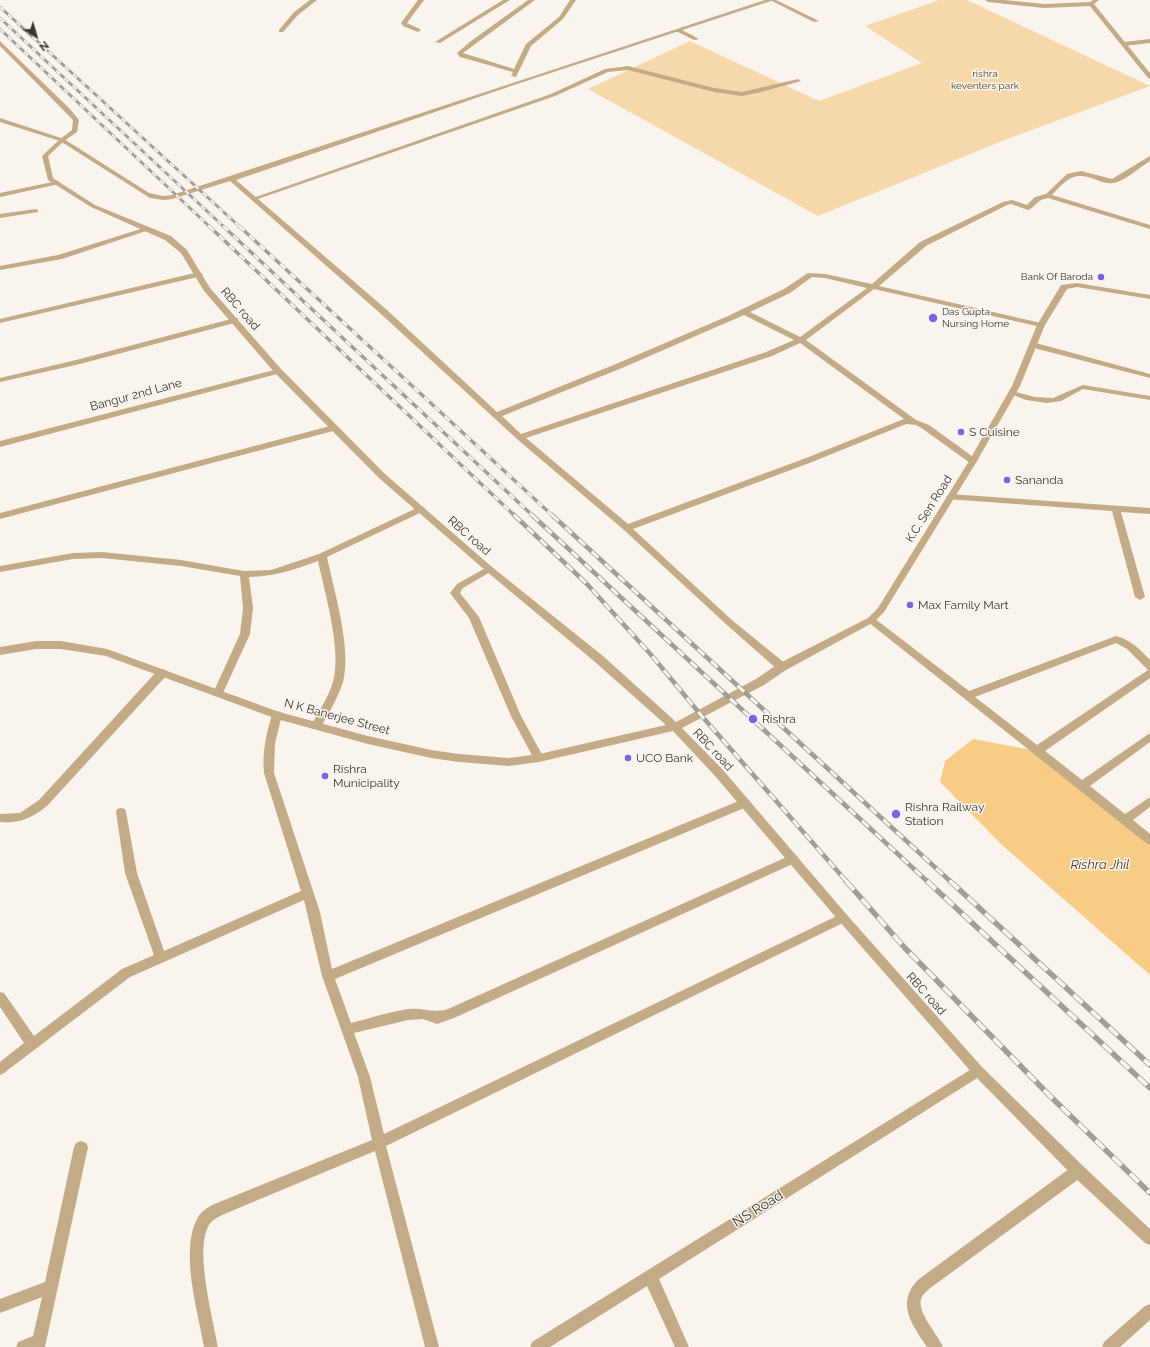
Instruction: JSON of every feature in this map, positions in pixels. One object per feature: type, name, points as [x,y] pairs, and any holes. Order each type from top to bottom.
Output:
[{"type":"street","points":[[281,31],[296,12],[314,0]]},
{"type":"street","points":[[418,30],[404,23],[421,0]]},
{"type":"street","points":[[438,42],[507,0]]},
{"type":"street","points":[[516,71],[462,56],[460,52],[532,0]]},
{"type":"street","points":[[512,84],[516,71],[528,45],[561,18],[573,0]]},
{"type":"street","points":[[0,120],[62,140],[152,197],[165,198],[177,196],[218,181],[231,179],[512,84],[771,0]]},
{"type":"street","points":[[988,0],[1044,6],[1094,2],[1150,77]]},
{"type":"street","points":[[1124,44],[1150,41]]},
{"type":"street","name":"RBC road","points":[[0,43],[67,109],[76,120],[75,132],[62,140],[45,156],[50,179],[93,206],[168,238],[184,252],[207,289],[278,371],[382,476],[489,569],[599,659],[675,727],[745,803],[842,918],[978,1071],[1078,1171],[1150,1238]]},
{"type":"street","points":[[1048,196],[1067,176],[1071,174],[1080,172],[1106,181],[1114,181],[1150,158]]},
{"type":"street","points":[[231,179],[384,312],[520,437],[627,528],[730,623],[782,667]]},
{"type":"street","points":[[0,195],[57,183]]},
{"type":"street","points":[[520,437],[763,356],[802,340],[873,287],[916,249],[936,236],[1005,202],[1012,202],[1028,208],[1038,198],[1048,196],[1150,227]]},
{"type":"street","points":[[0,216],[36,211]]},
{"type":"street","points":[[0,268],[59,257],[146,229]]},
{"type":"street","points":[[0,320],[199,274]]},
{"type":"street","points":[[496,414],[619,366],[744,312],[788,290],[811,274],[1041,325]]},
{"type":"street","name":"K.C. Sen Road","points":[[675,727],[760,682],[782,667],[870,620],[880,610],[973,461],[1012,394],[1041,325],[1066,286],[1077,285],[1150,297]]},
{"type":"street","points":[[744,312],[802,340],[912,421],[926,426],[973,461]]},
{"type":"street","points":[[0,380],[77,362],[235,320]]},
{"type":"street","points":[[1033,345],[1150,376]]},
{"type":"street","name":"Bangur 2nd Lane","points":[[0,444],[278,371]]},
{"type":"street","points":[[627,528],[809,460],[899,424],[912,421]]},
{"type":"street","points":[[0,516],[334,428]]},
{"type":"street","points":[[950,497],[1150,511]]},
{"type":"street","points":[[1116,508],[1140,597]]},
{"type":"street","points":[[0,569],[73,556],[102,555],[181,563],[244,574],[271,573],[290,568],[322,556],[421,509]]},
{"type":"street","points":[[316,726],[338,680],[340,668],[334,615],[322,556]]},
{"type":"street","points":[[489,569],[460,586],[455,593],[457,597],[470,609],[516,716],[539,758]]},
{"type":"street","points":[[218,694],[245,634],[248,608],[244,574]]},
{"type":"street","points":[[870,620],[1150,840]]},
{"type":"street","points":[[967,696],[1116,639],[1122,640],[1131,646],[1150,667]]},
{"type":"street","name":"N K Banerjee Street","points":[[0,651],[36,645],[61,645],[107,653],[277,715],[431,754],[459,758],[509,762],[539,758],[675,727]]},
{"type":"street","points":[[0,818],[12,819],[24,817],[43,803],[162,673]]},
{"type":"street","points":[[1037,751],[1150,673]]},
{"type":"street","points":[[277,715],[269,742],[267,756],[269,773],[314,912],[328,976],[364,1077],[374,1116],[378,1143],[432,1347]]},
{"type":"street","points":[[1082,786],[1150,737]]},
{"type":"street","points":[[1125,820],[1150,801]]},
{"type":"street","points":[[328,976],[745,803]]},
{"type":"street","points":[[120,812],[131,873],[161,958]]},
{"type":"street","points":[[347,1029],[408,1015],[423,1014],[437,1018],[450,1014],[793,860]]},
{"type":"street","points":[[0,1070],[126,973],[308,893]]},
{"type":"street","points":[[212,1347],[196,1262],[197,1242],[203,1221],[218,1210],[378,1143],[842,918]]},
{"type":"street","points":[[0,997],[32,1044]]},
{"type":"street","name":"NS Road","points":[[537,1347],[978,1071]]},
{"type":"street","points":[[23,1347],[39,1344],[81,1147]]},
{"type":"street","points":[[936,1347],[917,1316],[914,1306],[914,1294],[924,1284],[1078,1171]]},
{"type":"street","points":[[650,1276],[682,1347]]},
{"type":"street","points":[[0,1306],[52,1286]]},
{"type":"street","points":[[1110,1347],[1150,1311]]},
{"type":"lane","points":[[771,0],[816,21]]},
{"type":"lane","points":[[678,30],[696,39]]},
{"type":"lane","points":[[253,199],[553,95],[607,70],[628,68],[714,90],[742,94],[798,81]]},
{"type":"lane","points":[[1012,394],[1051,401],[1060,398],[1075,389],[1084,387],[1150,398]]},
{"type":"green space","name":"rishra keventers park","points":[[939,0],[967,0],[1150,86],[1005,140],[818,216],[588,89],[690,41],[819,101],[922,63],[865,26]]},
{"type":"water","name":"Rishra Jhil","points":[[973,739],[1037,751],[1150,843],[1150,975],[1002,845],[940,782],[945,761]]},
{"type":"railway","points":[[0,7],[240,227]]},
{"type":"railway","points":[[0,18],[224,227]]},
{"type":"railway","points":[[0,29],[210,227]]},
{"type":"railway","points":[[209,226],[515,516]]},
{"type":"railway","points":[[223,226],[533,516]]},
{"type":"railway","points":[[239,226],[553,516]]},
{"type":"railway","points":[[514,515],[587,584],[653,657],[700,714],[847,882]]},
{"type":"railway","points":[[532,515],[928,882]]},
{"type":"railway","points":[[552,515],[951,882]]},
{"type":"railway","points":[[846,881],[904,947],[1050,1096],[1150,1193]]},
{"type":"railway","points":[[927,881],[1150,1088]]},
{"type":"railway","points":[[950,881],[1150,1065]]},
{"type":"place","name":"Bank Of Baroda","points":[[1101,277]]},
{"type":"place","name":"Das Gupta Nursing Home","points":[[933,318]]},
{"type":"place","name":"S Cuisine","points":[[961,432]]},
{"type":"place","name":"Sananda","points":[[1007,480]]},
{"type":"place","name":"Max Family Mart","points":[[910,605]]},
{"type":"place","name":"Rishra","points":[[753,719]]},
{"type":"place","name":"UCO Bank","points":[[628,758]]},
{"type":"place","name":"Rishra Municipality","points":[[325,776]]},
{"type":"place","name":"Rishra Railway Station","points":[[896,814]]}]
